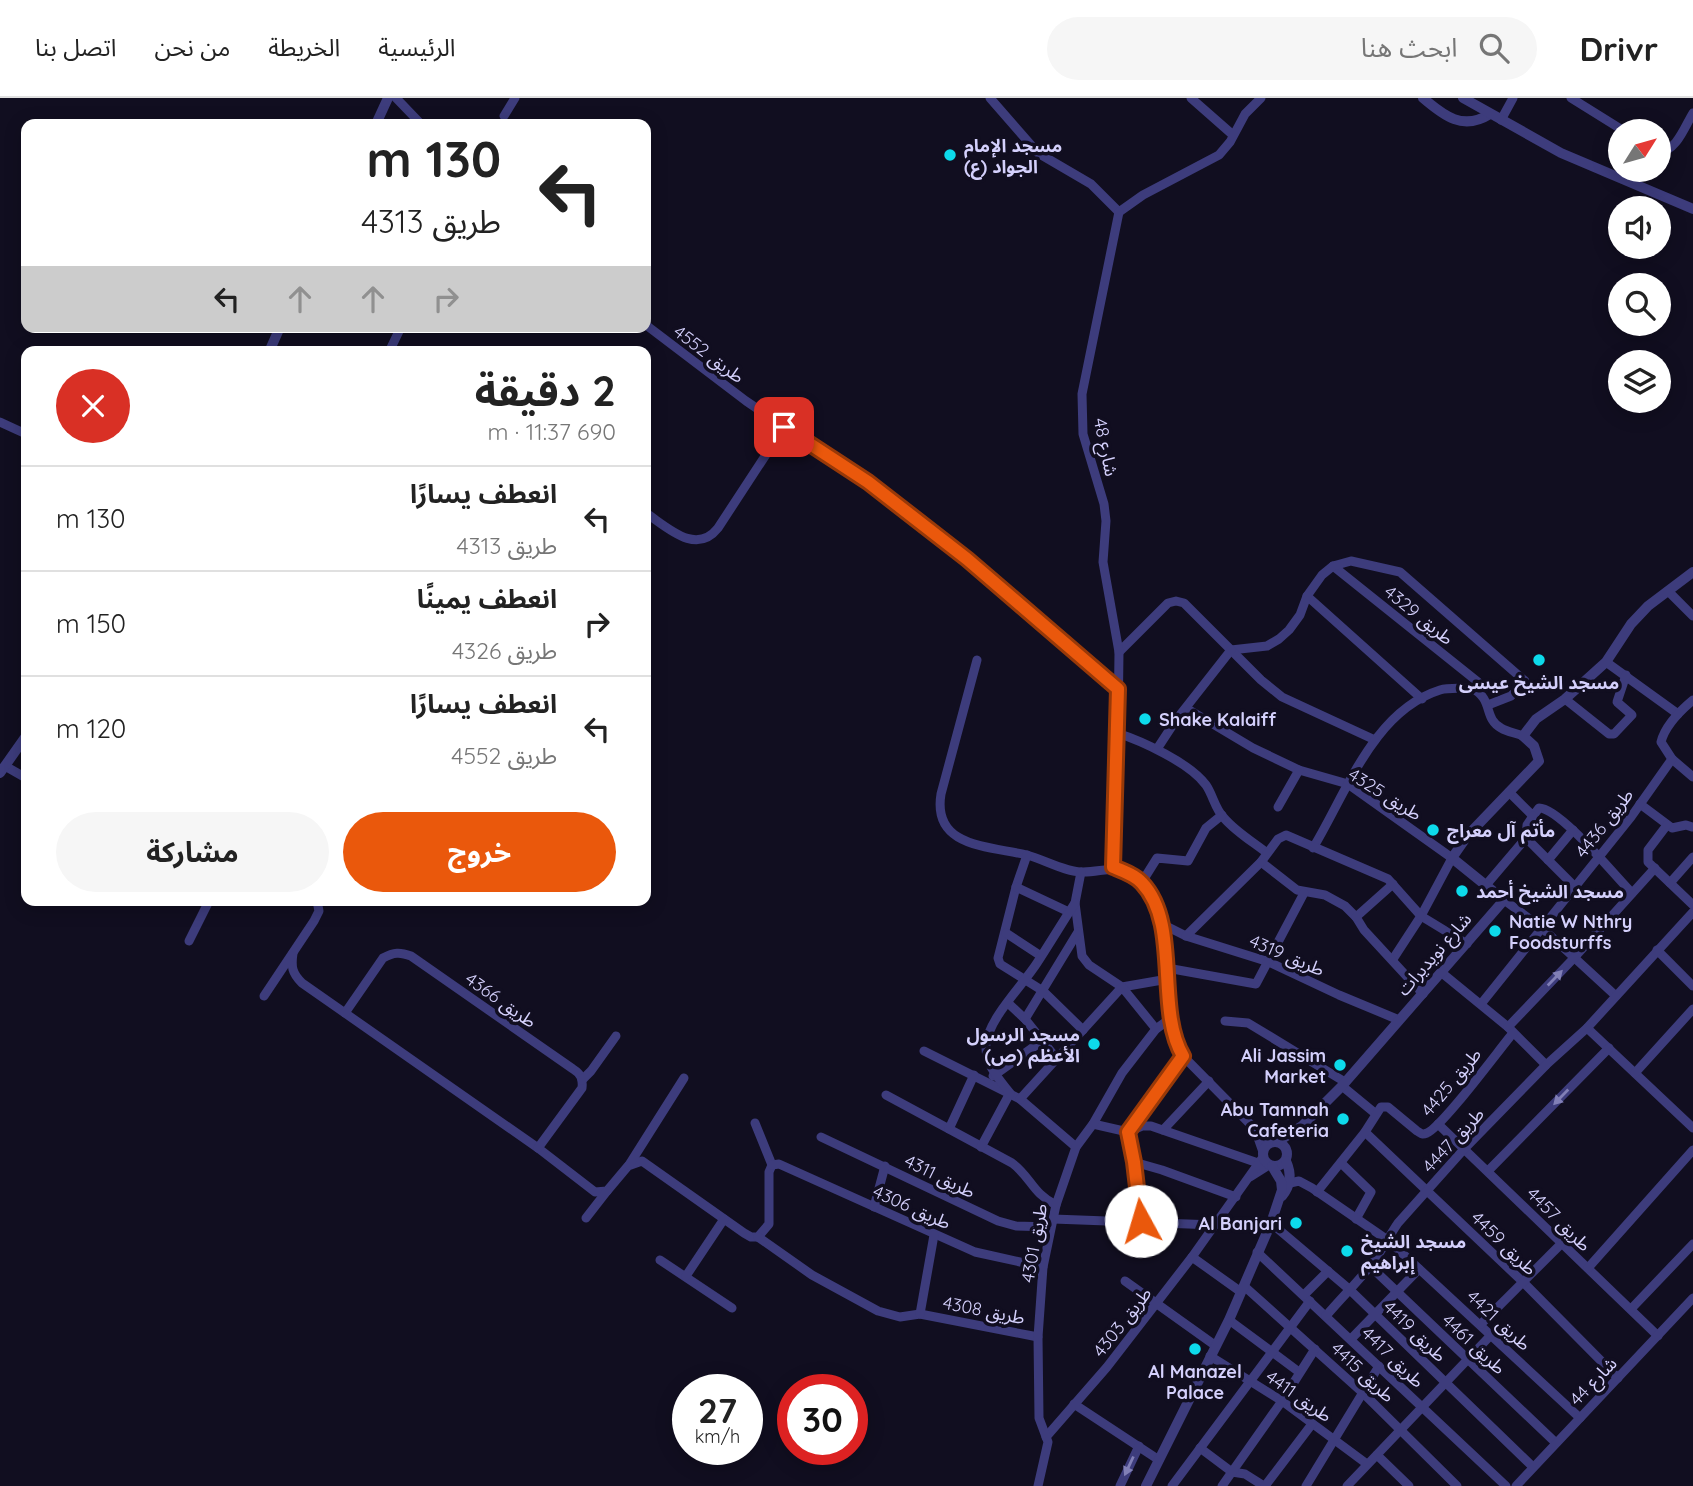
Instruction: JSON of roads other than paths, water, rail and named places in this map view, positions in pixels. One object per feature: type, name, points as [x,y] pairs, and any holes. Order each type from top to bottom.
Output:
[{"type":"street","points":[[378,119],[388,98]]},
{"type":"street","points":[[396,98],[416,119]]},
{"type":"street","points":[[504,116],[515,98]]},
{"type":"street","points":[[990,98],[1038,153],[1091,184],[1119,212],[1143,195],[1219,155],[1245,114],[1261,98]]},
{"type":"street","points":[[1191,98],[1233,135]]},
{"type":"street","points":[[1423,98],[1442,114],[1458,121],[1476,121],[1490,114]]},
{"type":"street","points":[[1463,98],[1561,153],[1693,209]]},
{"type":"street","points":[[1500,120],[1513,98]]},
{"type":"street","points":[[1571,98],[1608,121]]},
{"type":"street","points":[[1671,148],[1693,113]]},
{"type":"street","name":"شارع 48","points":[[1113,867],[1117,810],[1119,652],[1102,562],[1106,521],[1104,504],[1083,434],[1082,394],[1119,212]]},
{"type":"street","name":"طريق 4552","points":[[651,329],[706,372],[868,482],[967,559],[1118,689]]},
{"type":"street","points":[[0,422],[21,432]]},
{"type":"street","points":[[651,516],[687,540],[701,541],[708,538],[718,528],[784,427]]},
{"type":"street","points":[[1157,749],[1185,708],[1231,650],[1267,646],[1279,639],[1300,615],[1307,596],[1322,575],[1333,566],[1351,561],[1400,572],[1525,681],[1511,696],[1488,705]]},
{"type":"street","name":"طريق 4329","points":[[1333,566],[1478,682],[1480,693],[1488,705],[1489,716],[1500,728],[1522,736]]},
{"type":"street","points":[[1393,959],[1468,835],[1539,761],[1534,746],[1522,736],[1536,719],[1565,699],[1606,662],[1631,624],[1693,572]]},
{"type":"street","points":[[1668,591],[1693,616]]},
{"type":"street","points":[[1307,596],[1422,699]]},
{"type":"street","points":[[1119,652],[1168,603],[1184,603],[1282,698],[1375,740]]},
{"type":"street","points":[[977,660],[939,808],[942,821],[951,832],[976,845],[1027,855],[1081,872],[1113,867],[1142,882],[1162,924],[1171,1018],[1174,1035],[1183,1056],[1253,1127],[1283,1145],[1290,1171],[1290,1183],[1280,1198],[1229,1320],[1146,1486]]},
{"type":"street","points":[[1606,662],[1678,714]]},
{"type":"street","points":[[1565,699],[1609,734],[1614,734],[1632,715],[1617,702],[1626,675]]},
{"type":"street","points":[[1313,848],[1366,750],[1401,713],[1440,690],[1472,688],[1480,693]]},
{"type":"street","points":[[1692,700],[1663,734],[1661,742],[1672,759],[1693,776]]},
{"type":"street","name":"طريق 4325","points":[[1185,708],[1253,748],[1299,770],[1348,784],[1452,858]]},
{"type":"street","points":[[1117,733],[1157,749],[1199,778],[1222,815],[1267,853]]},
{"type":"street","points":[[21,743],[2,770],[21,776]]},
{"type":"street","name":"طريق 4436","points":[[1481,1004],[1598,858],[1672,759]]},
{"type":"street","points":[[1278,807],[1299,770]]},
{"type":"street","points":[[1509,792],[1533,816]]},
{"type":"street","points":[[1640,804],[1674,829],[1692,826]]},
{"type":"street","points":[[1486,885],[1526,838],[1527,825],[1539,808],[1544,808],[1573,830],[1632,893]]},
{"type":"street","points":[[1142,882],[1157,858],[1188,861],[1206,828],[1222,815]]},
{"type":"street","points":[[1667,825],[1647,854],[1648,862],[1693,905]]},
{"type":"street","points":[[1548,860],[1573,830]]},
{"type":"street","points":[[1186,936],[1261,862],[1278,839],[1286,835],[1388,879],[1402,898],[1421,916],[1467,944]]},
{"type":"street","points":[[1526,838],[1574,887]]},
{"type":"street","points":[[1027,855],[998,958],[1000,964],[1043,991],[1083,1030]]},
{"type":"street","points":[[1452,858],[1542,928],[1616,996]]},
{"type":"street","points":[[1670,883],[1693,858]]},
{"type":"street","points":[[1261,862],[1304,892],[1332,898],[1356,917],[1364,930],[1423,993]]},
{"type":"street","name":"طريق 4425","points":[[1376,1114],[1381,1107],[1388,1107],[1422,1134],[1428,1133],[1438,1124],[1511,1030],[1655,868]]},
{"type":"street","points":[[1081,872],[1075,903],[1082,956],[1089,965],[1122,986],[1156,1029]]},
{"type":"street","points":[[1356,917],[1392,884]]},
{"type":"street","points":[[1016,887],[1069,912]]},
{"type":"street","points":[[1167,968],[1256,984],[1304,892]]},
{"type":"street","name":"شارع نويديرات","points":[[1276,1142],[1302,1126],[1343,1084],[1504,900]]},
{"type":"street","points":[[1010,1093],[988,1057],[988,1037],[1075,903]]},
{"type":"street","points":[[189,941],[206,906]]},
{"type":"street","points":[[264,996],[319,911],[318,906]]},
{"type":"street","name":"طريق 4447","points":[[1326,1316],[1370,1266],[1389,1241],[1398,1223],[1465,1148],[1546,1065],[1587,1028],[1693,912]]},
{"type":"street","name":"طريق 4319","points":[[1162,924],[1186,936],[1269,961],[1399,1020]]},
{"type":"street","points":[[1025,1019],[1079,932]]},
{"type":"street","points":[[1006,933],[1041,956]]},
{"type":"street","points":[[1657,950],[1693,986]]},
{"type":"street","points":[[293,953],[293,975],[302,984],[538,1148],[589,1189],[595,1192],[607,1191]]},
{"type":"street","name":"طريق 4366","points":[[345,1013],[383,958],[392,953],[402,953],[579,1073],[582,1080]]},
{"type":"street","points":[[1442,972],[1511,1030],[1546,1065]]},
{"type":"street","points":[[1020,1099],[1122,986],[1168,979]]},
{"type":"street","points":[[1008,1003],[1025,1019],[1057,1059]]},
{"type":"street","points":[[1635,1073],[1693,1009]]},
{"type":"street","name":"طريق 4301","points":[[1038,1486],[1048,1447],[1039,1418],[1038,1337],[1043,1267],[1056,1205],[1076,1147],[1093,1124],[1122,1073],[1156,1029],[1171,1018]]},
{"type":"street","points":[[1225,1021],[1248,1023],[1343,1084],[1376,1114],[1317,1192]]},
{"type":"street","points":[[1587,1028],[1693,1128]]},
{"type":"street","points":[[538,1148],[582,1088],[582,1080],[592,1072],[616,1036]]},
{"type":"street","points":[[986,1081],[1042,1041]]},
{"type":"street","points":[[1488,1171],[1609,1048]]},
{"type":"street","points":[[924,1051],[1020,1099],[1076,1147]]},
{"type":"street","points":[[1141,1221],[1128,1132],[1183,1056]]},
{"type":"street","points":[[949,1129],[974,1074]]},
{"type":"street","points":[[586,1218],[628,1166],[684,1078]]},
{"type":"street","points":[[1163,1130],[1209,1082]]},
{"type":"street","points":[[981,1147],[1010,1093]]},
{"type":"street","points":[[886,1095],[1018,1168],[1037,1194],[1056,1205]]},
{"type":"street","points":[[1684,1120],[1693,1111]]},
{"type":"street","points":[[755,1123],[772,1165],[769,1172],[769,1224],[758,1237]]},
{"type":"street","points":[[1093,1124],[1128,1132],[1142,1126],[1151,1126],[1280,1166],[1287,1158]]},
{"type":"street","name":"طريق 4457","points":[[1438,1124],[1658,1336]]},
{"type":"street","name":"شارع نويديرات","points":[[1287,1158],[1302,1126]]},
{"type":"street","points":[[1253,1127],[1265,1161],[1281,1181],[1280,1198]]},
{"type":"street","name":"طريق 4459","points":[[1365,1132],[1523,1282],[1618,1378]]},
{"type":"street","name":"طريق 4311","points":[[821,1138],[998,1221],[1016,1226],[1141,1221],[1215,1226]]},
{"type":"street","points":[[1265,1161],[1268,1145],[1276,1142]]},
{"type":"street","points":[[1588,1268],[1693,1150]]},
{"type":"street","points":[[628,1166],[642,1161],[751,1237],[758,1237],[811,1275],[878,1311],[900,1317],[920,1314]]},
{"type":"street","name":"طريق 4303","points":[[1046,1437],[1107,1367],[1250,1177],[1265,1161]]},
{"type":"street","points":[[1134,1162],[1236,1197]]},
{"type":"street","points":[[1341,1163],[1371,1192],[1356,1219]]},
{"type":"street","name":"طريق 4306","points":[[772,1165],[779,1164],[934,1235],[984,1254],[1043,1267]]},
{"type":"street","points":[[874,1207],[885,1166]]},
{"type":"street","name":"طريق 4421","points":[[1290,1183],[1298,1181],[1317,1192],[1389,1241],[1580,1418]]},
{"type":"street","points":[[686,1276],[724,1219]]},
{"type":"street","name":"طريق 4419","points":[[1271,1223],[1349,1289],[1533,1467]]},
{"type":"street","name":"طريق 4308","points":[[934,1235],[920,1314],[1038,1337]]},
{"type":"street","points":[[1480,1324],[1563,1243]]},
{"type":"street","points":[[1631,1309],[1693,1244]]},
{"type":"street","name":"طريق 4417","points":[[1257,1252],[1506,1486]]},
{"type":"street","points":[[1192,1257],[1242,1289]]},
{"type":"street","points":[[660,1260],[732,1308]]},
{"type":"street","name":"طريق 4461","points":[[1370,1266],[1556,1443]]},
{"type":"street","points":[[1351,1339],[1419,1269]]},
{"type":"street","points":[[1172,1486],[1328,1271]]},
{"type":"street","name":"طريق 4411","points":[[1125,1281],[1156,1303],[1250,1381],[1282,1401],[1367,1464]]},
{"type":"street","name":"طريق 4415","points":[[1242,1289],[1315,1349],[1457,1486]]},
{"type":"street","name":"شارع 44","points":[[1516,1486],[1693,1298]]},
{"type":"street","points":[[1229,1320],[1299,1372]]},
{"type":"street","points":[[1353,1484],[1367,1464],[1491,1335]]},
{"type":"street","points":[[1222,1486],[1315,1349]]},
{"type":"street","points":[[1306,1486],[1379,1366]]},
{"type":"street","points":[[1074,1404],[1159,1460]]},
{"type":"street","points":[[1200,1448],[1232,1472],[1245,1474],[1264,1486],[1312,1424]]},
{"type":"street","points":[[1120,1486],[1139,1446]]},
{"type":"street","points":[[1377,1455],[1409,1486]]},
{"type":"place","name":"مسجد الإمام الجواد (ع)","points":[[950,155]]},
{"type":"place","name":"مسجد الشيخ عيسى","points":[[1539,660]]},
{"type":"place","name":"Shake Kalaiff","points":[[1145,719]]},
{"type":"place","name":"مأتم آل معراج","points":[[1433,830]]},
{"type":"place","name":"مسجد الشيخ أحمد","points":[[1462,891]]},
{"type":"place","name":"Natie W Nthry Foodsturffs","points":[[1495,931]]},
{"type":"place","name":"مسجد الرسول الأعظم (ص)","points":[[1094,1044]]},
{"type":"place","name":"Ali Jassim Market","points":[[1340,1065]]},
{"type":"place","name":"Abu Tamnah Cafeteria","points":[[1343,1119]]},
{"type":"place","name":"Al Banjari","points":[[1296,1223]]},
{"type":"place","name":"مسجد الشيخ إبراهيم","points":[[1347,1251]]},
{"type":"place","name":"Al Manazel Palace","points":[[1195,1349]]}]
